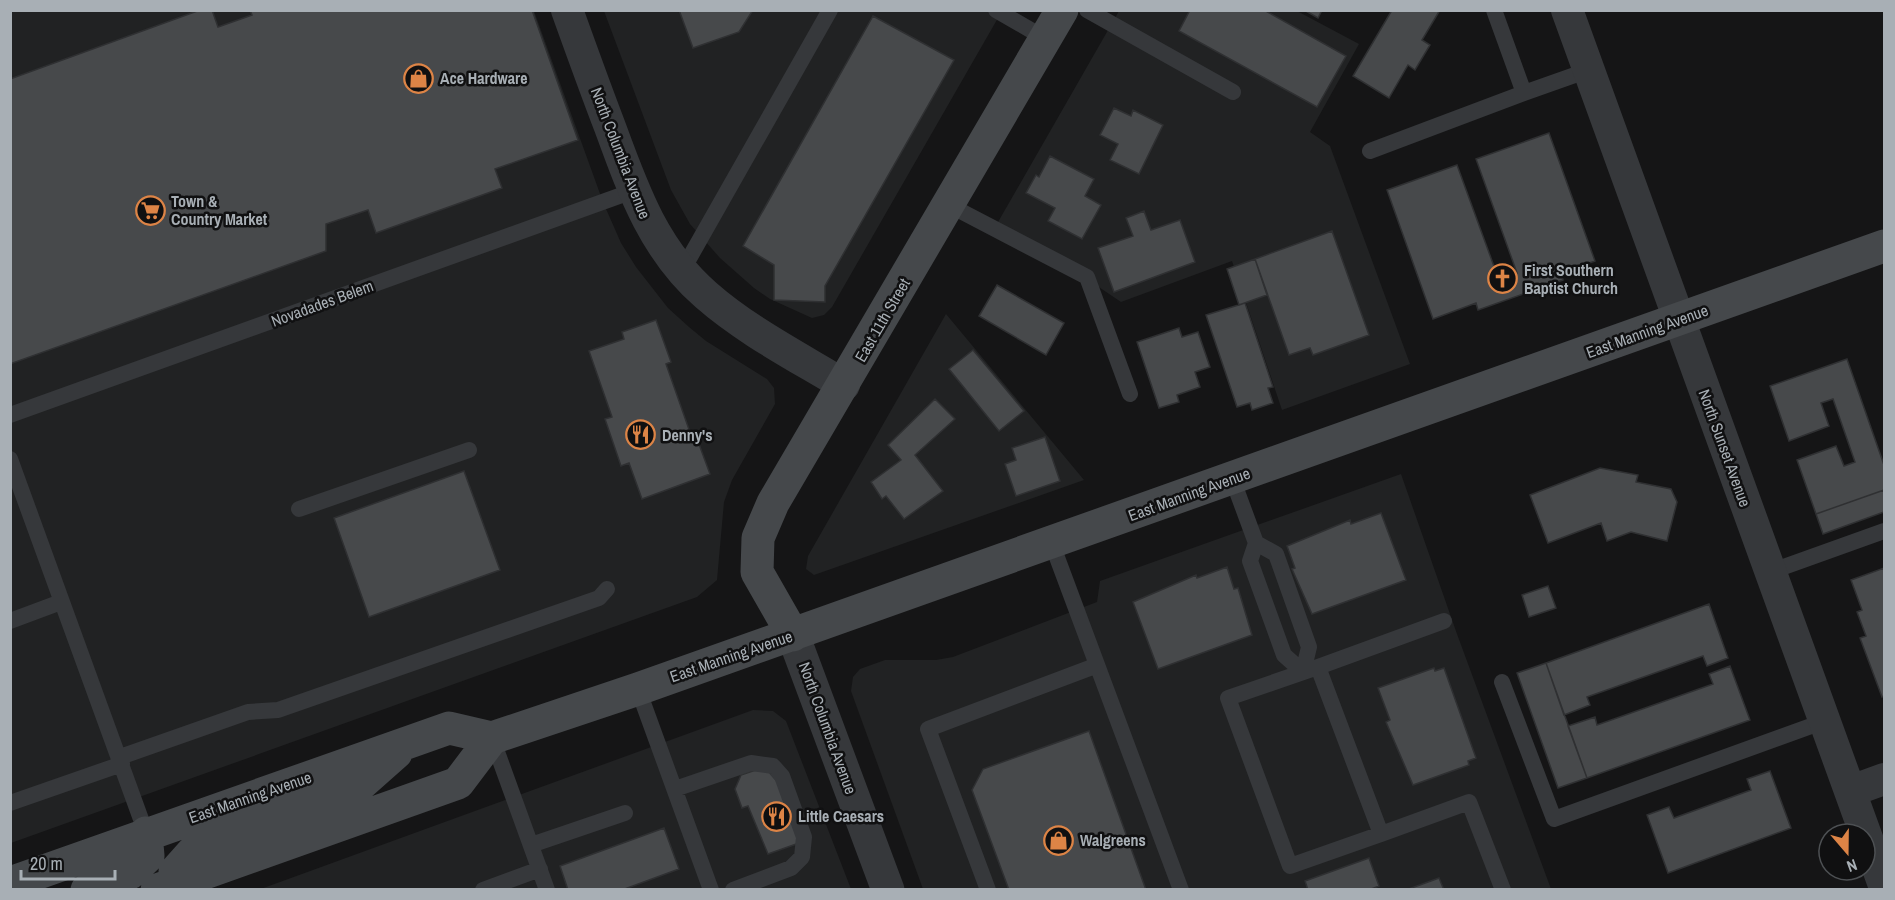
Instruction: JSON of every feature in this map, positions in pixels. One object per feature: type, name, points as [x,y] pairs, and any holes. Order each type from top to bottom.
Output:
[{"type":"main road","name":"East 11th Street","points":[[793,635],[757,572],[758,538],[773,503],[1062,10]]},
{"type":"main road","name":"East Manning Avenue","points":[[10,883],[146,833],[449,728],[492,738],[638,689],[1052,544],[1884,246]]},
{"type":"main road","points":[[157,890],[189,884],[458,783],[492,738]]},
{"type":"main road","points":[[189,884],[175,873],[192,853],[219,835],[361,783],[408,742]]},
{"type":"main road","points":[[87,890],[130,873],[148,856],[146,833]]},
{"type":"street","name":"North Columbia Avenue","points":[[567,10],[633,191],[658,241],[682,271],[727,312],[844,385]]},
{"type":"street","name":"North Sunset Avenue","points":[[1567,10],[1884,885]]},
{"type":"street","name":"North Columbia Avenue","points":[[793,635],[888,890]]},
{"type":"street","points":[[1851,791],[1884,779]]},
{"type":"lane","points":[[682,271],[830,10]]},
{"type":"lane","points":[[996,10],[1046,39]]},
{"type":"lane","points":[[1087,10],[1233,92]]},
{"type":"lane","points":[[1494,10],[1524,93]]},
{"type":"lane","points":[[1370,151],[1589,70]]},
{"type":"lane","name":"Novadades Belem","points":[[10,415],[633,191]]},
{"type":"lane","points":[[948,206],[1087,277],[1130,394]]},
{"type":"lane","points":[[299,509],[469,450]]},
{"type":"lane","points":[[10,459],[146,833]]},
{"type":"lane","points":[[1232,478],[1256,543],[1250,561],[1284,655],[1311,670]]},
{"type":"lane","points":[[1770,572],[1884,531]]},
{"type":"lane","points":[[1256,543],[1276,554],[1309,647],[1311,670],[1382,834]]},
{"type":"lane","points":[[1052,544],[1095,666],[1181,890]]},
{"type":"lane","points":[[10,803],[248,712],[278,710],[507,632],[599,598],[607,589]]},
{"type":"lane","points":[[10,621],[61,603]]},
{"type":"lane","points":[[1444,621],[1228,698],[1290,866],[1470,802],[1503,890]]},
{"type":"lane","points":[[988,890],[928,729],[1095,666]]},
{"type":"lane","points":[[1502,682],[1554,819],[1825,721]]},
{"type":"lane","points":[[638,689],[711,890]]},
{"type":"lane","points":[[492,738],[547,890]]},
{"type":"lane","points":[[675,789],[751,763],[773,766],[782,776],[804,837],[802,856],[791,868],[733,890]]},
{"type":"lane","points":[[531,845],[625,813]]},
{"type":"lane","points":[[483,890],[540,869]]},
{"type":"shaded area","points":[[10,11],[534,11],[603,202],[621,243],[636,267],[668,308],[689,327],[706,341],[767,379],[774,388],[775,404],[732,480],[724,502],[717,580],[697,597],[11,843]]},
{"type":"shaded area","points":[[604,11],[1002,11],[832,307],[824,315],[812,318],[770,299],[754,288],[720,258],[690,224],[671,190]]},
{"type":"shaded area","points":[[1119,11],[1297,11],[1359,44],[1310,132],[1330,146],[1410,364],[1282,410],[1232,261],[1121,302],[1087,279],[994,229]]},
{"type":"shaded area","points":[[946,314],[1084,480],[814,575],[806,569],[808,556]]},
{"type":"shaded area","points":[[1401,474],[1551,889],[923,889],[851,691],[853,677],[860,669],[885,660],[936,660],[953,657],[1097,602],[1100,581]]},
{"type":"shaded area","points":[[753,710],[773,711],[786,721],[851,889],[258,890]]},
{"type":"building","points":[[200,10],[212,10],[218,27],[252,15],[250,10],[532,10],[578,140],[495,169],[502,188],[376,233],[368,210],[326,224],[326,251],[10,364],[10,79]]},
{"type":"building","points":[[679,10],[753,10],[739,32],[693,48]]},
{"type":"building","points":[[1190,10],[1264,10],[1346,56],[1317,107],[1179,31]]},
{"type":"building","points":[[1304,10],[1322,10],[1318,18]]},
{"type":"building","points":[[1392,10],[1440,10],[1422,40],[1430,45],[1415,70],[1408,65],[1389,98],[1353,76]]},
{"type":"building","points":[[873,16],[954,60],[825,286],[825,302],[774,300],[774,265],[743,246]]},
{"type":"building","points":[[1114,108],[1131,116],[1133,110],[1163,125],[1139,174],[1110,160],[1118,144],[1100,135]]},
{"type":"building","points":[[1549,133],[1595,261],[1561,273],[1563,280],[1478,310],[1476,303],[1433,319],[1387,190],[1457,165],[1499,280],[1517,273],[1476,159]]},
{"type":"building","points":[[1050,156],[1094,179],[1085,196],[1101,205],[1082,239],[1048,221],[1055,208],[1026,193],[1036,175],[1039,177]]},
{"type":"building","points":[[1144,211],[1151,230],[1180,220],[1195,262],[1114,292],[1098,248],[1133,236],[1126,218]]},
{"type":"building","points":[[1332,231],[1369,335],[1313,355],[1310,348],[1289,355],[1255,259]]},
{"type":"building","points":[[1255,259],[1267,295],[1239,305],[1227,269]]},
{"type":"building","points":[[997,285],[1064,323],[1046,355],[979,316]]},
{"type":"building","points":[[1245,303],[1273,387],[1268,388],[1273,403],[1252,410],[1250,403],[1237,407],[1206,315]]},
{"type":"building","points":[[656,320],[671,362],[666,364],[692,438],[696,436],[710,474],[642,499],[629,463],[621,466],[605,419],[612,417],[589,351],[624,339],[622,332]]},
{"type":"building","points":[[1179,328],[1182,337],[1198,332],[1210,367],[1195,372],[1200,387],[1177,395],[1179,402],[1159,408],[1137,342]]},
{"type":"building","points":[[973,350],[1024,411],[999,431],[949,369]]},
{"type":"building","points":[[1847,359],[1884,465],[1884,490],[1816,514],[1797,460],[1836,446],[1844,466],[1855,462],[1833,399],[1821,403],[1829,426],[1789,441],[1770,386]]},
{"type":"building","points":[[935,399],[955,419],[915,455],[943,491],[904,519],[886,496],[882,499],[871,482],[901,460],[888,445]]},
{"type":"building","points":[[1045,437],[1060,481],[1016,496],[1005,464],[1016,460],[1012,448]]},
{"type":"building","points":[[1600,468],[1638,475],[1636,482],[1671,489],[1677,502],[1667,541],[1631,532],[1607,541],[1601,523],[1548,543],[1530,495]]},
{"type":"building","points":[[464,471],[500,570],[369,617],[334,518]]},
{"type":"building","points":[[1884,490],[1884,512],[1823,534],[1816,514]]},
{"type":"building","points":[[1381,513],[1406,580],[1312,614],[1292,569],[1295,568],[1287,546],[1350,520],[1351,524]]},
{"type":"building","points":[[1227,567],[1234,589],[1238,588],[1252,635],[1158,669],[1133,602],[1196,575],[1197,578]]},
{"type":"building","points":[[1884,568],[1884,696],[1882,697],[1860,638],[1866,636],[1857,612],[1862,610],[1851,580]]},
{"type":"building","points":[[1548,586],[1556,608],[1529,617],[1522,595]]},
{"type":"building","points":[[1709,604],[1728,658],[1707,666],[1703,656],[1587,697],[1590,705],[1564,715],[1546,663]]},
{"type":"building","points":[[1546,663],[1587,778],[1558,788],[1517,673]]},
{"type":"building","points":[[1730,666],[1750,720],[1587,778],[1568,726],[1595,717],[1597,725],[1713,684],[1709,674]]},
{"type":"building","points":[[1434,668],[1435,671],[1444,668],[1476,758],[1468,761],[1469,765],[1413,785],[1386,722],[1390,720],[1378,688]]},
{"type":"building","name":"Walgreens","points":[[1089,731],[1146,890],[1009,890],[972,790],[983,769]]},
{"type":"building","points":[[765,767],[792,799],[802,842],[768,854],[748,806],[742,808],[735,789],[741,775]]},
{"type":"building","points":[[1770,771],[1791,828],[1668,873],[1647,815],[1669,807],[1674,818],[1751,790],[1747,779]]},
{"type":"building","points":[[664,828],[679,869],[622,890],[568,890],[560,866]]},
{"type":"building","points":[[1369,858],[1379,886],[1369,890],[1308,890],[1305,881]]},
{"type":"building","points":[[1439,878],[1444,890],[1406,890]]},
{"type":"place","name":"Ace Hardware","points":[[419,78]]},
{"type":"place","name":"Town & Country Market","points":[[150,210]]},
{"type":"place","name":"First Southern Baptist Church","points":[[1503,279]]},
{"type":"place","name":"Denny's","points":[[641,435]]},
{"type":"place","name":"Little Caesars","points":[[777,816]]},
{"type":"place","name":"Walgreens","points":[[1059,840]]}]
